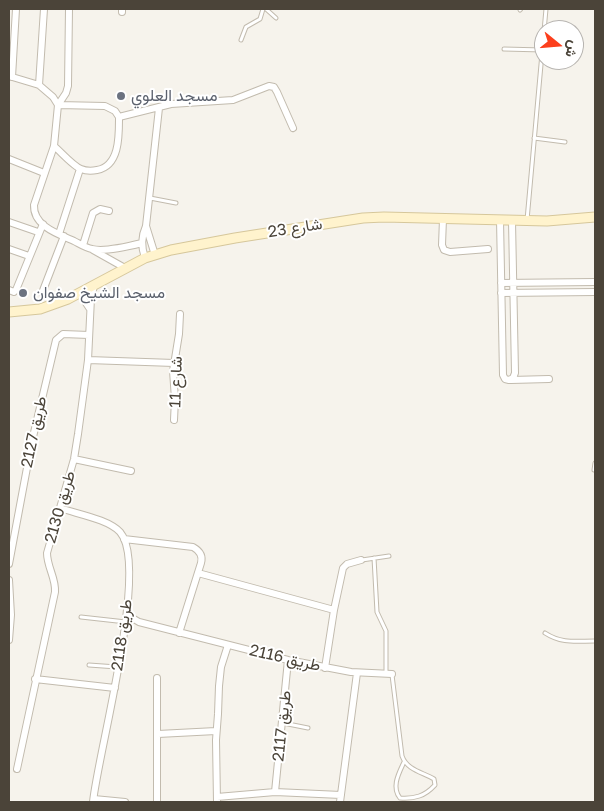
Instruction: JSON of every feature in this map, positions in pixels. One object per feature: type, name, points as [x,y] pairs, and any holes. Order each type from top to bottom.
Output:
[{"type":"street","points":[[16,9],[10,77],[39,85],[53,97],[58,105]]},
{"type":"street","points":[[39,85],[44,9]]},
{"type":"street","points":[[69,9],[68,86],[58,105],[54,146],[34,205],[34,211],[42,224],[125,268]]},
{"type":"street","points":[[119,117],[188,102],[232,100],[269,86],[274,87],[277,92],[293,128]]},
{"type":"street","points":[[54,146],[80,169],[91,171],[102,169],[110,164],[119,137],[119,117],[115,111],[105,106],[58,105]]},
{"type":"street","points":[[150,256],[142,243],[146,226],[159,108]]},
{"type":"street","points":[[9,159],[44,173]]},
{"type":"street","points":[[42,293],[80,169]]},
{"type":"street","points":[[83,245],[93,212],[100,209],[109,211]]},
{"type":"street","name":"شارع 23","points":[[9,312],[26,312],[56,304],[80,294],[150,256],[235,238],[363,218],[527,221],[595,217]]},
{"type":"street","points":[[443,219],[442,245],[444,250],[450,252],[488,249]]},
{"type":"street","points":[[500,220],[503,375],[505,379],[509,380],[549,379]]},
{"type":"street","points":[[509,380],[514,376],[512,221]]},
{"type":"street","points":[[9,222],[38,232]]},
{"type":"street","points":[[12,291],[42,224]]},
{"type":"street","points":[[146,226],[150,256]]},
{"type":"street","points":[[92,250],[127,247],[142,243]]},
{"type":"street","points":[[9,249],[29,256]]},
{"type":"street","points":[[556,282],[556,292]]},
{"type":"street","points":[[501,283],[595,282]]},
{"type":"street","name":"طريق 2130","points":[[17,769],[55,592],[55,582],[47,562],[47,553],[74,459],[88,360],[94,286]]},
{"type":"street","points":[[501,293],[595,292]]},
{"type":"street","points":[[80,294],[91,310]]},
{"type":"street","name":"شارع 11","points":[[174,420],[174,363],[180,314]]},
{"type":"street","name":"طريق 2127","points":[[9,564],[32,441],[56,340],[63,334],[90,335]]},
{"type":"street","points":[[502,343],[514,343]]},
{"type":"street","points":[[88,360],[174,363]]},
{"type":"street","points":[[74,459],[131,471]]},
{"type":"street","points":[[60,508],[109,524],[124,539],[194,547],[200,552],[202,555],[198,573],[179,633]]},
{"type":"street","name":"طريق 2118","points":[[94,801],[127,619],[128,555],[124,539]]},
{"type":"street","points":[[325,668],[343,568],[348,564],[361,560]]},
{"type":"street","points":[[198,573],[334,610]]},
{"type":"street","points":[[9,580],[11,615],[9,640]]},
{"type":"street","name":"طريق 2116","points":[[127,619],[325,668],[357,673],[389,674]]},
{"type":"street","points":[[228,645],[220,677],[216,731],[217,800],[275,792],[340,799],[357,673]]},
{"type":"street","name":"طريق 2117","points":[[275,792],[288,660]]},
{"type":"street","points":[[157,678],[157,802]]},
{"type":"street","points":[[35,679],[115,688]]},
{"type":"street","points":[[158,734],[216,731]]},
{"type":"street","points":[[94,801],[125,802]]},
{"type":"lane","points":[[241,40],[246,27],[260,19],[265,9],[276,18]]},
{"type":"lane","points":[[504,49],[534,50]]},
{"type":"lane","points":[[527,221],[541,70]]},
{"type":"lane","points":[[534,138],[565,142]]},
{"type":"lane","points":[[149,198],[176,203]]},
{"type":"lane","points":[[594,470],[595,463]]},
{"type":"lane","points":[[361,560],[390,556]]},
{"type":"lane","points":[[374,558],[377,612],[386,631],[389,674],[404,762],[397,776],[397,794],[400,798],[409,799],[429,792],[435,785],[434,779],[404,762]]},
{"type":"lane","points":[[81,617],[127,619]]},
{"type":"lane","points":[[545,633],[567,642],[595,641]]},
{"type":"lane","points":[[89,665],[118,667]]},
{"type":"lane","points":[[282,723],[308,728]]},
{"type":"place","name":"مسجد العلوي","points":[[121,96]]},
{"type":"place","name":"مسجد الشيخ صفوان","points":[[23,293]]}]
